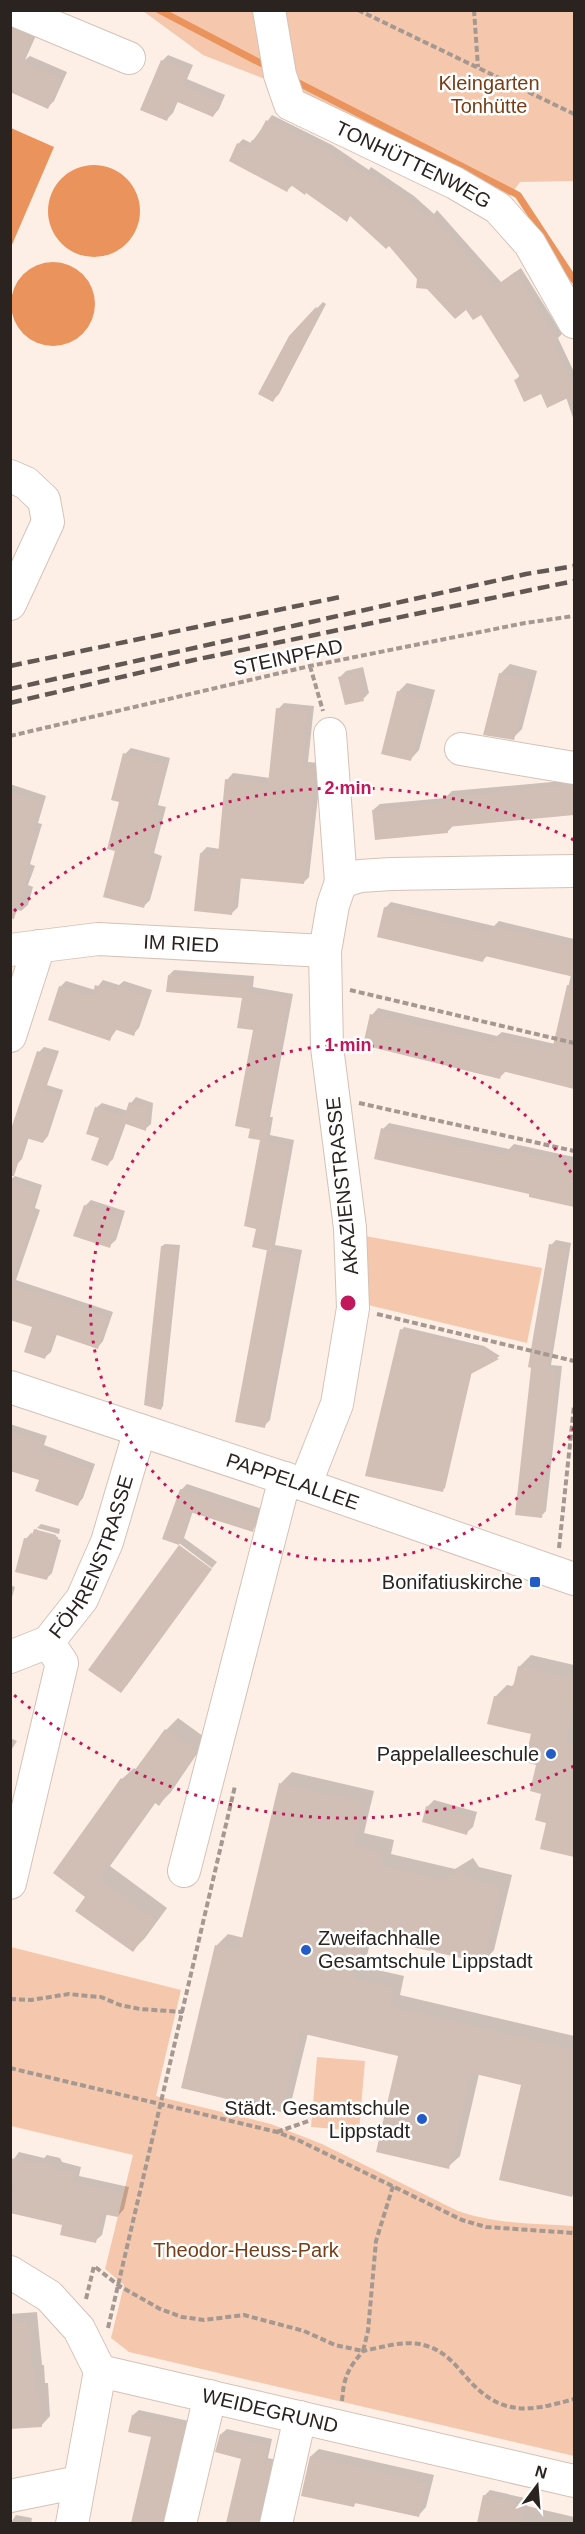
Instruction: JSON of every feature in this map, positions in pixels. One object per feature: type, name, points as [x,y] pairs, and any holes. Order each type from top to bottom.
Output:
[{"type":"street","points":[[14,10],[129,58]]},
{"type":"street","name":"TONHÜTTENWEG","points":[[269,10],[278,68],[290,104],[454,183],[498,208],[530,244],[574,322]]},
{"type":"street","points":[[10,476],[26,483],[44,500],[48,522],[10,604]]},
{"type":"street","name":"AKAZIENSTRASSE","points":[[184,1871],[295,1481],[338,1404],[353,1308],[350,1228],[327,1047],[325,951],[333,905],[341,882],[330,734]]},
{"type":"street","points":[[461,749],[574,768]]},
{"type":"street","points":[[341,882],[360,876],[391,874],[574,871]]},
{"type":"street","name":"IM RIED","points":[[10,1036],[25,948],[98,939],[325,951]]},
{"type":"street","name":"PAPPELALLEE","points":[[10,1387],[295,1481],[566,1576]]},
{"type":"street","name":"FÖHRENSTRASSE","points":[[10,1657],[48,1642],[82,1599],[107,1542],[140,1430]]},
{"type":"street","points":[[10,1883],[62,1663],[48,1642]]},
{"type":"street","points":[[10,2272],[49,2296],[79,2330],[100,2371],[72,2523]]},
{"type":"street","name":"WEIDEGRUND","points":[[100,2371],[574,2481]]},
{"type":"street","points":[[180,2523],[210,2396]]},
{"type":"street","points":[[276,2523],[300,2417]]},
{"type":"street","points":[[10,2496],[79,2481]]},
{"type":"path","points":[[358,10],[574,114]]},
{"type":"path","points":[[474,10],[478,67]]},
{"type":"path","name":"STEINPFAD","points":[[10,736],[310,666],[525,623],[574,616]]},
{"type":"path","points":[[310,666],[330,734]]},
{"type":"path","points":[[326,984],[574,1043]]},
{"type":"path","points":[[332,1097],[574,1152]]},
{"type":"path","points":[[353,1308],[574,1361]]},
{"type":"path","points":[[566,1576],[574,1406]]},
{"type":"path","points":[[100,2371],[118,2285],[236,1783]]},
{"type":"path","points":[[10,1999],[32,2000],[69,1994],[101,1997],[140,2009],[183,2012]]},
{"type":"path","points":[[10,2068],[277,2132],[462,2220],[486,2227],[574,2233]]},
{"type":"path","points":[[277,2132],[311,2120]]},
{"type":"path","points":[[337,2425],[343,2383],[348,2370],[363,2350],[368,2331],[376,2241],[393,2186]]},
{"type":"path","points":[[79,2330],[94,2266],[118,2285],[160,2310],[183,2317],[204,2320],[244,2315],[304,2331],[335,2345],[363,2350],[408,2343],[426,2345],[444,2353],[478,2391],[488,2398],[516,2409],[535,2409],[574,2399]]},
{"type":"green space","name":"Kleingarten Tonhütte","points":[[143,11],[574,11],[574,181],[520,182],[509,197],[265,79],[203,55]]},
{"type":"green space","points":[[365,1236],[542,1268],[527,1343],[368,1305]]},
{"type":"green space","name":"Theodor-Heuss-Park","points":[[11,1947],[181,1990],[156,2096],[271,2124],[322,2144],[458,2211],[501,2221],[574,2226],[574,2456],[129,2352],[111,2338],[124,2285],[105,2269],[133,2155],[11,2126]]},
{"type":"green space","points":[[317,2057],[365,2061],[359,2131],[311,2127]]},
{"type":"shaded area","points":[[11,128],[54,147],[11,247]]},
{"type":"shaded area","points":[[94,165],[111,169],[126,179],[136,194],[140,211],[136,228],[126,243],[111,253],[94,257],[77,253],[62,243],[52,228],[48,211],[52,194],[62,179],[77,169]]},
{"type":"shaded area","points":[[53,262],[69,265],[83,274],[92,288],[95,304],[92,320],[83,334],[69,343],[53,346],[37,343],[23,334],[14,320],[11,304],[14,288],[23,274],[37,265]]},
{"type":"building","points":[[10,28],[33,37],[23,61],[62,79],[48,109],[10,92]]},
{"type":"building","points":[[161,60],[188,71],[182,85],[220,101],[213,117],[175,101],[167,121],[140,110]]},
{"type":"building","points":[[266,120],[326,150],[363,174],[365,172],[409,201],[428,218],[431,214],[495,287],[515,272],[558,341],[553,344],[574,388],[574,395],[547,408],[541,394],[524,402],[514,380],[520,377],[481,315],[473,320],[466,310],[455,319],[427,289],[416,288],[417,279],[389,246],[386,249],[350,216],[347,222],[291,185],[287,192],[229,161],[237,143],[247,149],[252,140],[255,141]]},
{"type":"building","points":[[316,307],[321,311],[273,402],[258,394],[289,336]]},
{"type":"building","points":[[357,672],[364,701],[345,705],[338,677]]},
{"type":"building","points":[[499,673],[529,680],[514,740],[483,735]]},
{"type":"building","points":[[397,691],[426,699],[411,761],[381,754]]},
{"type":"building","points":[[276,708],[308,711],[302,767],[315,769],[315,778],[304,884],[236,878],[232,915],[194,911],[200,853],[218,855],[225,779],[268,784]]},
{"type":"building","points":[[123,753],[165,764],[153,811],[160,813],[148,859],[157,862],[144,908],[103,897],[115,851],[107,849],[119,802],[111,800]]},
{"type":"building","points":[[574,785],[574,815],[447,827],[448,833],[375,840],[372,810],[445,803],[444,797]]},
{"type":"building","points":[[10,792],[40,802],[32,829],[37,830],[24,870],[29,872],[14,919],[10,918]]},
{"type":"building","points":[[384,907],[490,933],[492,926],[574,946],[574,977],[485,956],[483,962],[377,937]]},
{"type":"building","points":[[168,975],[250,981],[249,992],[288,999],[266,1122],[269,1122],[265,1141],[248,1138],[250,1129],[235,1126],[253,1030],[237,1028],[242,998],[166,992]]},
{"type":"building","points":[[95,985],[115,991],[117,986],[147,996],[134,1036],[114,1029],[110,1041],[48,1020],[59,986],[92,996]]},
{"type":"building","points":[[567,985],[574,985],[574,1089],[502,1071],[500,1079],[363,1045],[370,1014],[493,1042],[495,1037],[552,1050]]},
{"type":"building","points":[[37,1051],[54,1057],[43,1091],[59,1096],[43,1143],[26,1138],[14,1176],[10,1176],[10,1132]]},
{"type":"building","points":[[129,1102],[148,1108],[146,1131],[123,1123],[108,1166],[91,1160],[99,1138],[86,1134],[95,1107],[124,1117]]},
{"type":"building","points":[[381,1128],[505,1155],[507,1149],[574,1164],[574,1207],[529,1197],[529,1194],[374,1159]]},
{"type":"building","points":[[260,1140],[289,1146],[270,1251],[252,1247],[256,1229],[244,1226]]},
{"type":"building","points":[[10,1181],[38,1190],[30,1214],[35,1215],[13,1278],[10,1278]]},
{"type":"building","points":[[84,1205],[120,1217],[110,1248],[73,1236]]},
{"type":"building","points":[[549,1244],[567,1247],[547,1369],[557,1371],[542,1518],[515,1515],[531,1368],[528,1367]]},
{"type":"building","points":[[161,1246],[178,1248],[161,1410],[144,1405]]},
{"type":"building","points":[[267,1250],[297,1256],[265,1428],[235,1422]]},
{"type":"building","points":[[10,1285],[108,1317],[98,1349],[54,1334],[45,1359],[24,1352],[32,1327],[10,1320]]},
{"type":"building","points":[[400,1329],[481,1348],[499,1359],[471,1374],[443,1492],[365,1476]]},
{"type":"building","points":[[10,1431],[42,1442],[39,1451],[91,1469],[78,1506],[35,1491],[39,1480],[10,1471]]},
{"type":"building","points":[[180,1489],[257,1515],[253,1532],[190,1512],[179,1545],[162,1539]]},
{"type":"building","points":[[34,1529],[56,1535],[53,1545],[56,1546],[47,1580],[15,1572],[24,1538],[31,1539]]},
{"type":"building","points":[[179,1545],[212,1569],[121,1693],[88,1670]]},
{"type":"building","name":"Pappelalleeschule","points":[[518,1666],[574,1679],[574,1700],[565,1743],[574,1745],[574,1857],[540,1849],[546,1823],[535,1820],[541,1794],[530,1791],[536,1765],[525,1762],[531,1734],[487,1724],[494,1696],[504,1698],[506,1690],[512,1691]]},
{"type":"building","points":[[165,1729],[196,1751],[195,1755],[159,1806],[154,1802],[99,1879],[156,1920],[133,1952],[75,1911],[85,1897],[53,1873],[121,1778],[126,1782]]},
{"type":"building","points":[[279,1783],[363,1803],[353,1845],[383,1852],[380,1865],[442,1880],[461,1868],[467,1878],[501,1887],[483,1963],[364,1936],[353,1978],[393,1988],[389,2006],[574,2050],[574,2187],[572,2197],[499,2180],[521,2085],[471,2073],[449,2169],[376,2152],[398,2056],[300,2033],[281,2112],[181,2088],[215,1945],[239,1951]]},
{"type":"building","points":[[426,1806],[471,1818],[467,1835],[422,1822]]},
{"type":"building","points":[[10,2158],[38,2164],[39,2161],[53,2164],[55,2168],[75,2173],[73,2182],[123,2193],[118,2217],[102,2214],[96,2243],[60,2235],[62,2225],[10,2213],[15,2184],[10,2183]]},
{"type":"building","points":[[28,2321],[33,2374],[35,2374],[36,2392],[39,2392],[42,2427],[10,2429],[10,2322]]},
{"type":"building","points":[[132,2415],[184,2426],[163,2523],[131,2523],[151,2437],[128,2432]]},
{"type":"building","points":[[220,2434],[268,2445],[263,2463],[271,2465],[258,2523],[226,2523],[241,2459],[215,2452]]},
{"type":"building","points":[[310,2456],[427,2483],[419,2517],[355,2503],[354,2507],[301,2496]]},
{"type":"building","points":[[483,2495],[524,2505],[520,2523],[477,2523]]},
{"type":"waterway","points":[[159,10],[270,68]]},
{"type":"waterway","points":[[291,79],[518,195],[574,280]]},
{"type":"railway","points":[[10,689],[526,574],[574,566]]},
{"type":"railway","points":[[10,703],[194,660],[574,581]]},
{"type":"railway","points":[[10,666],[340,597]]},
{"type":"place","name":"Bonifatiuskirche","points":[[535,1582]]},
{"type":"place","name":"Pappelalleeschule","points":[[551,1754]]},
{"type":"place","name":"Zweifachhalle Gesamtschule Lippstadt","points":[[306,1950]]},
{"type":"place","name":"Städt. Gesamtschule Lippstadt","points":[[422,2119]]}]
